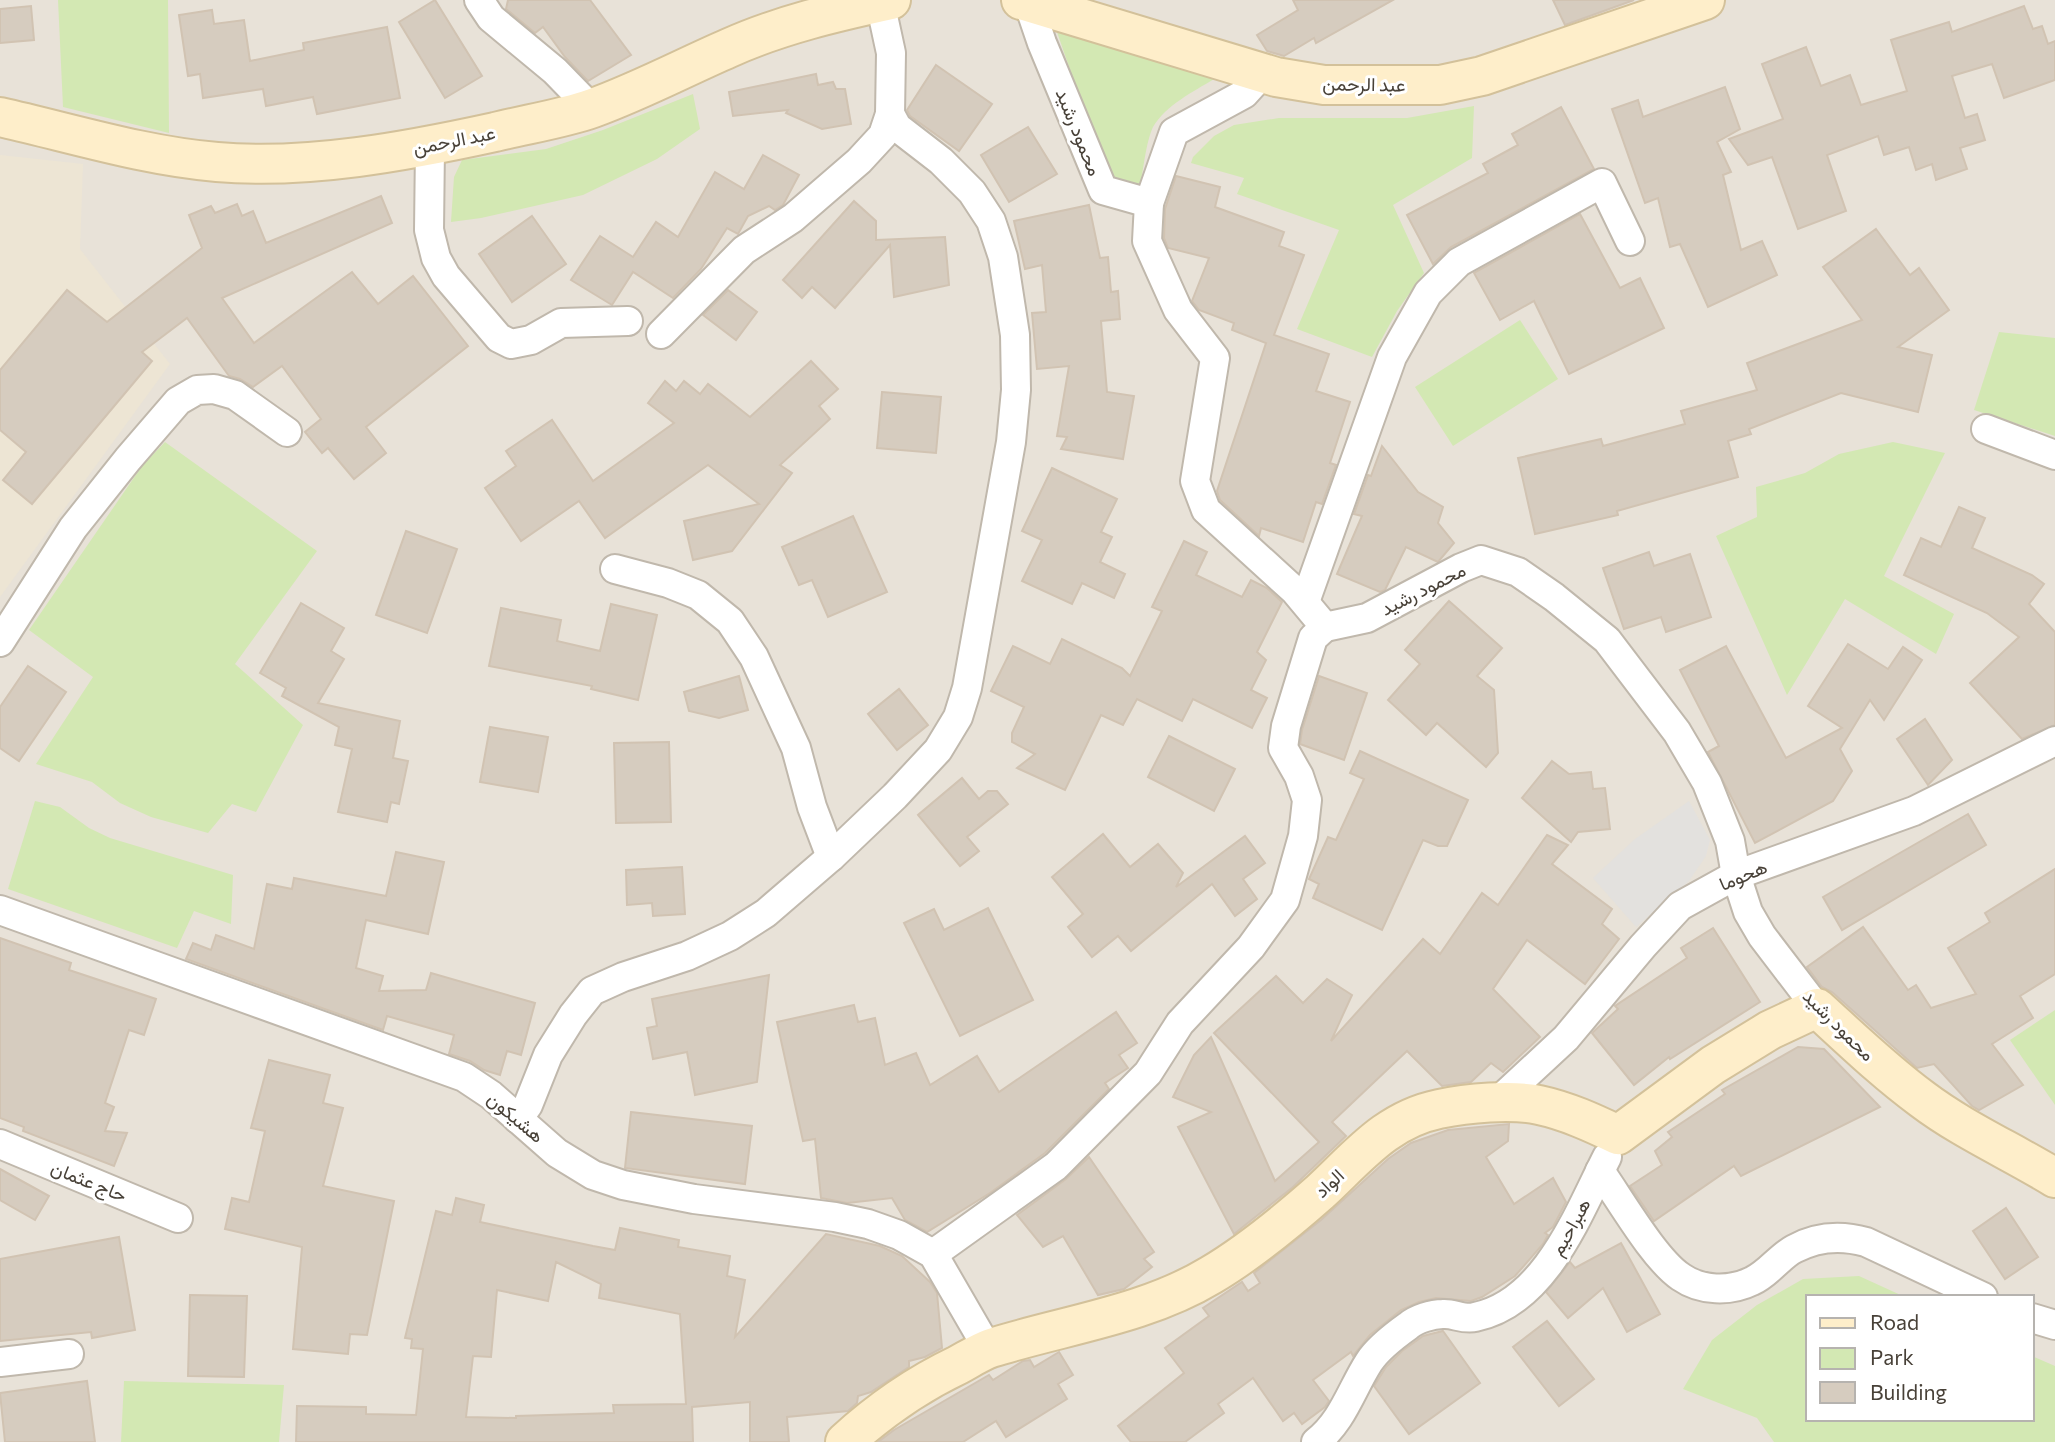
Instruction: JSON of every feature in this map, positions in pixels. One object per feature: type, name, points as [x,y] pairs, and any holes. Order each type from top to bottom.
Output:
[{"type":"street","points":[[479,0],[491,18],[555,71],[591,108]]},
{"type":"street","name":"عبد الرحمن","points":[[1025,1],[1263,73],[1324,85],[1440,85],[1482,76],[1705,0]]},
{"type":"street","points":[[661,334],[744,250],[793,218],[859,161],[883,135],[890,114],[891,53],[886,1]]},
{"type":"street","name":"عبد الرحمن","points":[[0,117],[161,154],[240,164],[357,156],[430,146],[591,108],[742,43],[823,16],[886,1]]},
{"type":"street","name":"محمود رشيد","points":[[1025,1],[1103,190],[1149,203]]},
{"type":"street","points":[[988,1349],[933,1254],[1056,1166],[1148,1073],[1180,1023],[1251,947],[1285,900],[1303,836],[1307,800],[1299,776],[1283,748],[1286,726],[1313,638],[1325,627],[1305,602],[1206,510],[1195,481],[1215,358],[1178,310],[1147,241],[1149,203],[1174,132],[1244,94],[1263,73]]},
{"type":"street","points":[[518,1119],[528,1105],[548,1055],[592,991],[623,977],[687,956],[730,936],[766,913],[831,857],[895,796],[938,750],[958,718],[967,688],[1002,493],[1016,390],[1015,335],[1003,257],[991,221],[972,192],[941,161],[897,127],[890,114]]},
{"type":"street","points":[[430,146],[429,230],[436,258],[446,276],[499,338],[511,344],[531,340],[561,323],[628,321]]},
{"type":"street","points":[[1305,602],[1392,357],[1428,293],[1458,262],[1602,183],[1630,241]]},
{"type":"street","points":[[0,642],[73,528],[128,458],[178,401],[197,390],[214,389],[235,395],[288,432]]},
{"type":"street","points":[[1986,429],[2055,455]]},
{"type":"street","name":"محمود رشيد","points":[[1325,627],[1367,618],[1461,568],[1481,561],[1518,572],[1553,597],[1607,640],[1677,732],[1707,783],[1730,841],[1736,875],[1748,912],[1762,936],[1817,1007],[1922,1100],[1972,1133],[2055,1178]]},
{"type":"street","points":[[615,569],[668,583],[698,595],[730,621],[754,657],[796,748],[812,807],[831,857]]},
{"type":"street","name":"هحوما","points":[[1496,1103],[1566,1038],[1680,906],[1736,875],[1914,810],[2055,741]]},
{"type":"street","name":"هشيكون","points":[[0,910],[464,1077],[491,1095],[557,1153],[593,1175],[623,1185],[694,1199],[835,1217],[868,1224],[899,1235],[933,1254]]},
{"type":"street","points":[[1618,1135],[1713,1065],[1770,1030],[1817,1007]]},
{"type":"street","name":"الواد","points":[[845,1442],[891,1404],[931,1378],[988,1349],[1174,1295],[1211,1275],[1253,1248],[1373,1141],[1403,1120],[1440,1109],[1496,1103],[1537,1104],[1580,1118],[1618,1135]]},
{"type":"street","name":"هبراحيم","points":[[1316,1442],[1340,1419],[1370,1361],[1382,1347],[1411,1323],[1443,1314],[1473,1318],[1507,1304],[1532,1284],[1558,1253],[1618,1135]]},
{"type":"street","name":"حاج عثمان","points":[[0,1144],[178,1218]]},
{"type":"street","points":[[1600,1171],[1660,1256],[1680,1277],[1703,1287],[1731,1288],[1753,1281],[1793,1249],[1817,1240],[1847,1236],[1866,1242],[1979,1295]]},
{"type":"street","points":[[2034,1319],[2055,1325]]},
{"type":"street","points":[[0,1362],[69,1354]]},
{"type":"shaded area","points":[[0,0],[2055,0],[2055,1442],[0,1442]]},
{"type":"shaded area","points":[[0,155],[83,164],[80,249],[170,364],[0,597]]},
{"type":"shaded area","points":[[1689,801],[1710,840],[1706,856],[1689,881],[1636,927],[1593,878],[1635,839]]},
{"type":"green space","points":[[58,0],[168,0],[169,133],[63,107]]},
{"type":"green space","points":[[1057,32],[1214,79],[1172,106],[1158,119],[1147,148],[1140,188],[1118,181],[1105,171]]},
{"type":"green space","points":[[693,94],[700,129],[657,159],[583,195],[451,222],[454,177],[462,160],[546,149],[603,130]]},
{"type":"green space","points":[[1474,106],[1472,158],[1393,205],[1424,273],[1397,311],[1372,357],[1297,329],[1339,230],[1237,194],[1244,178],[1191,163],[1193,157],[1214,136],[1234,125],[1279,118],[1407,118]]},
{"type":"green space","points":[[1520,320],[1558,379],[1453,446],[1415,387]]},
{"type":"green space","points":[[1999,332],[2055,338],[2055,436],[1974,410]]},
{"type":"green space","points":[[165,442],[317,551],[235,664],[303,725],[256,812],[232,804],[208,833],[151,817],[120,803],[92,782],[36,764],[93,677],[29,630],[142,466]]},
{"type":"green space","points":[[1893,442],[1945,453],[1884,576],[1954,614],[1936,654],[1845,599],[1787,695],[1716,536],[1757,517],[1756,487],[1805,473],[1839,454]]},
{"type":"green space","points":[[35,801],[60,807],[89,828],[110,838],[233,875],[231,924],[194,911],[177,948],[8,889]]},
{"type":"green space","points":[[2055,1010],[2055,1105],[2010,1040]]},
{"type":"green space","points":[[1859,1276],[1901,1295],[1806,1295],[1806,1421],[2034,1421],[2034,1357],[2055,1366],[2055,1442],[1774,1442],[1757,1418],[1683,1389],[1712,1340],[1757,1305],[1803,1279]]},
{"type":"green space","points":[[124,1381],[284,1385],[279,1442],[121,1442]]},
{"type":"building","points":[[435,0],[482,76],[445,98],[399,22]]},
{"type":"building","points":[[508,0],[590,0],[631,55],[588,81],[565,57],[543,27],[535,33],[506,9]]},
{"type":"building","points":[[1293,0],[1393,0],[1316,43],[1314,38],[1284,56],[1267,51],[1257,35],[1298,10]]},
{"type":"building","points":[[1553,0],[1634,0],[1565,25]]},
{"type":"building","points":[[31,6],[34,40],[0,43],[0,9]]},
{"type":"building","points":[[2024,6],[2033,29],[2042,26],[2048,44],[2055,41],[2055,80],[2004,98],[1992,64],[1952,76],[1965,118],[1977,114],[1985,140],[1960,148],[1967,169],[1936,180],[1932,164],[1916,170],[1909,147],[1884,155],[1878,136],[1827,155],[1846,211],[1798,229],[1772,157],[1748,165],[1729,139],[1783,119],[1762,64],[1806,47],[1821,86],[1850,75],[1861,105],[1907,91],[1891,40],[1949,22],[1952,32]]},
{"type":"building","points":[[212,10],[214,24],[244,20],[250,61],[304,50],[303,43],[387,27],[400,98],[317,114],[313,97],[266,106],[263,89],[203,98],[200,74],[188,76],[179,15]]},
{"type":"building","points":[[936,65],[992,104],[959,151],[910,116],[907,110]]},
{"type":"building","points":[[816,74],[818,85],[833,82],[836,89],[845,89],[851,124],[822,129],[786,113],[788,110],[733,116],[729,92]]},
{"type":"building","points":[[1725,87],[1740,129],[1717,142],[1731,172],[1723,175],[1741,250],[1762,241],[1777,275],[1708,307],[1680,244],[1670,247],[1658,198],[1645,203],[1612,109],[1638,100],[1643,117]]},
{"type":"building","points":[[1561,107],[1594,169],[1451,247],[1433,264],[1407,215],[1488,173],[1483,164],[1518,145],[1512,134]]},
{"type":"building","points":[[1028,127],[1057,174],[1009,202],[981,155]]},
{"type":"building","points":[[763,155],[799,175],[783,205],[775,210],[769,206],[748,216],[738,234],[727,228],[701,269],[673,298],[633,272],[612,305],[571,280],[600,236],[633,257],[656,222],[678,237],[715,172],[744,189]]},
{"type":"building","points":[[1176,176],[1220,187],[1215,207],[1284,232],[1279,246],[1304,255],[1274,335],[1329,354],[1316,391],[1350,402],[1330,463],[1336,465],[1322,504],[1316,502],[1303,542],[1261,528],[1259,536],[1220,500],[1217,491],[1266,343],[1232,330],[1234,323],[1199,310],[1192,301],[1209,258],[1168,248],[1164,238],[1165,209]]},
{"type":"building","points":[[381,196],[392,223],[222,298],[254,343],[352,272],[378,304],[413,276],[468,346],[366,427],[386,453],[354,479],[328,448],[322,453],[305,432],[321,419],[282,366],[253,387],[229,376],[187,318],[142,352],[152,361],[32,504],[3,480],[26,452],[0,430],[0,370],[67,290],[107,322],[202,248],[189,215],[211,206],[215,213],[237,204],[242,216],[253,211],[266,243]]},
{"type":"building","points":[[854,201],[876,221],[876,240],[945,237],[949,285],[894,297],[890,245],[835,308],[812,287],[802,298],[783,280]]},
{"type":"building","points":[[1089,205],[1100,258],[1108,257],[1111,292],[1118,291],[1120,319],[1101,321],[1107,392],[1134,396],[1123,459],[1061,449],[1067,437],[1057,436],[1069,366],[1037,369],[1032,313],[1046,312],[1042,265],[1025,269],[1014,221]]},
{"type":"building","points":[[1580,214],[1620,288],[1640,278],[1664,328],[1569,374],[1534,301],[1500,320],[1474,273]]},
{"type":"building","points":[[532,216],[566,264],[512,302],[479,254]]},
{"type":"building","points":[[1876,229],[1910,275],[1919,268],[1949,310],[1898,347],[1932,355],[1918,412],[1841,393],[1749,429],[1751,434],[1728,441],[1738,477],[1617,511],[1618,515],[1535,534],[1518,458],[1601,439],[1603,446],[1685,424],[1681,411],[1757,390],[1747,363],[1862,320],[1823,267]]},
{"type":"building","points":[[728,290],[757,312],[736,340],[703,315]]},
{"type":"building","points":[[811,361],[838,389],[819,406],[830,419],[780,465],[792,473],[732,551],[693,560],[684,521],[759,504],[708,465],[605,538],[579,501],[521,541],[485,488],[516,466],[506,451],[552,420],[593,481],[674,423],[648,403],[665,381],[676,391],[684,381],[700,394],[708,384],[750,417]]},
{"type":"building","points":[[882,392],[941,397],[936,453],[877,448]]},
{"type":"building","points":[[1382,446],[1418,492],[1443,507],[1438,523],[1454,543],[1438,562],[1406,547],[1385,590],[1380,592],[1337,574],[1362,516],[1354,514]]},
{"type":"building","points":[[1052,468],[1117,499],[1101,532],[1112,537],[1100,562],[1125,574],[1114,598],[1082,583],[1072,604],[1022,581],[1042,540],[1022,531]]},
{"type":"building","points":[[1959,507],[1985,518],[1972,548],[2032,575],[2044,584],[2029,604],[2055,632],[2055,725],[2022,739],[1970,683],[2019,637],[1987,613],[1904,575],[1921,538],[1941,547]]},
{"type":"building","points":[[853,516],[887,592],[828,617],[812,580],[799,585],[782,547]]},
{"type":"building","points":[[406,531],[457,549],[427,633],[376,615]]},
{"type":"building","points":[[1184,541],[1207,552],[1196,575],[1242,597],[1251,580],[1267,588],[1282,602],[1257,652],[1266,660],[1251,690],[1267,698],[1252,728],[1193,699],[1182,721],[1137,699],[1123,725],[1101,715],[1065,790],[1017,768],[1035,754],[1012,742],[1012,733],[1024,707],[991,691],[1013,646],[1050,664],[1062,639],[1122,668],[1130,676],[1162,611],[1152,607]]},
{"type":"building","points":[[1649,552],[1654,566],[1690,554],[1711,617],[1666,632],[1661,617],[1624,629],[1603,568]]},
{"type":"building","points":[[1449,601],[1502,648],[1477,676],[1494,690],[1498,753],[1486,767],[1437,723],[1426,735],[1388,700],[1420,664],[1405,650]]},
{"type":"building","points":[[301,603],[344,628],[331,651],[344,659],[318,703],[400,721],[393,758],[408,761],[399,804],[391,802],[387,822],[338,812],[352,749],[335,745],[339,727],[282,696],[286,688],[260,673]]},
{"type":"building","points":[[611,604],[657,615],[638,700],[591,689],[592,686],[489,666],[501,608],[561,620],[557,641],[600,651]]},
{"type":"building","points":[[1848,644],[1888,669],[1903,647],[1922,660],[1884,720],[1870,700],[1840,749],[1852,771],[1833,801],[1755,843],[1708,752],[1719,746],[1680,670],[1726,646],[1786,758],[1842,728],[1808,706]]},
{"type":"building","points":[[28,666],[66,692],[19,761],[0,748],[0,707]]},
{"type":"building","points":[[739,676],[748,710],[719,718],[689,711],[684,692]]},
{"type":"building","points":[[1319,676],[1367,693],[1344,760],[1300,744]]},
{"type":"building","points":[[899,689],[928,725],[897,750],[868,714]]},
{"type":"building","points":[[1925,719],[1952,760],[1928,785],[1897,739]]},
{"type":"building","points":[[490,727],[548,737],[538,792],[480,782]]},
{"type":"building","points":[[1169,736],[1235,769],[1214,811],[1148,777]]},
{"type":"building","points":[[669,742],[671,822],[616,823],[614,743]]},
{"type":"building","points":[[1360,751],[1468,800],[1447,846],[1438,846],[1423,840],[1382,930],[1313,898],[1319,884],[1309,879],[1328,837],[1336,840],[1364,779],[1350,773]]},
{"type":"building","points":[[1552,761],[1569,774],[1591,772],[1593,789],[1605,788],[1610,829],[1578,832],[1571,842],[1522,798]]},
{"type":"building","points":[[962,778],[979,799],[988,791],[997,791],[1008,804],[967,837],[979,851],[960,866],[918,815]]},
{"type":"building","points":[[1968,814],[1986,845],[1842,930],[1823,897]]},
{"type":"building","points":[[1103,834],[1130,867],[1158,844],[1183,873],[1176,887],[1245,836],[1265,863],[1243,879],[1257,899],[1235,916],[1212,884],[1131,951],[1118,936],[1092,957],[1068,927],[1083,914],[1052,877]]},
{"type":"building","points":[[1547,835],[1568,845],[1552,864],[1612,909],[1602,924],[1619,939],[1585,984],[1527,940],[1493,989],[1540,1037],[1503,1072],[1491,1063],[1471,1082],[1442,1086],[1407,1051],[1332,1122],[1346,1136],[1293,1187],[1234,1234],[1178,1127],[1211,1112],[1173,1097],[1194,1055],[1211,1037],[1275,1181],[1319,1142],[1214,1033],[1276,976],[1303,1003],[1327,979],[1352,995],[1331,1041],[1423,939],[1440,954],[1482,893],[1498,905]]},
{"type":"building","points":[[396,852],[444,862],[428,934],[366,920],[356,968],[383,976],[379,991],[426,990],[431,973],[535,1003],[521,1055],[507,1051],[500,1075],[449,1054],[454,1035],[387,1016],[383,1030],[186,959],[193,943],[211,950],[216,935],[254,949],[267,884],[292,889],[294,878],[386,896]]},
{"type":"building","points":[[682,867],[685,914],[653,916],[652,903],[627,905],[626,870]]},
{"type":"building","points":[[2055,869],[2055,974],[2020,996],[2033,1018],[1992,1044],[2023,1085],[1979,1110],[1972,1106],[1934,1064],[1917,1068],[1832,992],[1822,987],[1807,967],[1863,927],[1908,990],[1916,985],[1931,1008],[1976,994],[1948,948],[1990,922],[1985,913]]},
{"type":"building","points":[[988,908],[1033,1000],[960,1036],[904,923],[934,909],[944,930]]},
{"type":"building","points":[[1713,928],[1760,1002],[1670,1059],[1669,1057],[1634,1085],[1592,1033],[1618,1009],[1615,1006],[1687,958],[1681,948]]},
{"type":"building","points":[[0,938],[71,963],[69,970],[156,999],[144,1035],[129,1030],[105,1103],[114,1107],[105,1131],[127,1133],[114,1166],[23,1131],[24,1127],[0,1118]]},
{"type":"building","points":[[769,975],[757,1082],[695,1095],[687,1052],[653,1059],[647,1028],[657,1026],[652,999]]},
{"type":"building","points":[[854,1005],[858,1022],[875,1018],[885,1065],[916,1053],[930,1085],[977,1056],[999,1092],[1116,1012],[1137,1043],[1119,1055],[1128,1068],[1105,1083],[1109,1089],[1045,1153],[990,1193],[927,1232],[905,1220],[892,1198],[847,1203],[821,1198],[815,1139],[803,1141],[777,1022]]},
{"type":"building","points":[[1798,1047],[1824,1049],[1880,1107],[1741,1176],[1734,1166],[1654,1221],[1630,1186],[1662,1165],[1655,1151],[1672,1137],[1668,1132],[1725,1094],[1722,1090]]},
{"type":"building","points":[[269,1060],[330,1075],[323,1103],[343,1108],[323,1186],[394,1201],[367,1335],[350,1334],[348,1354],[293,1349],[302,1247],[225,1229],[232,1198],[249,1202],[265,1131],[251,1128]]},
{"type":"building","points":[[631,1112],[752,1126],[745,1184],[625,1168]]},
{"type":"building","points":[[1509,1124],[1508,1141],[1486,1157],[1514,1204],[1553,1178],[1566,1202],[1553,1227],[1545,1233],[1548,1235],[1543,1244],[1515,1276],[1471,1301],[1436,1298],[1401,1310],[1370,1335],[1353,1356],[1351,1352],[1313,1380],[1329,1401],[1302,1424],[1294,1413],[1283,1421],[1253,1378],[1218,1404],[1224,1413],[1185,1442],[1131,1442],[1118,1426],[1184,1373],[1165,1348],[1209,1316],[1203,1308],[1242,1282],[1248,1291],[1260,1283],[1254,1273],[1321,1220],[1388,1159],[1411,1143],[1448,1130]]},
{"type":"building","points":[[1089,1157],[1154,1252],[1144,1259],[1152,1267],[1124,1289],[1098,1295],[1063,1236],[1043,1247],[1017,1215],[1066,1179]]},
{"type":"building","points":[[0,1169],[49,1196],[35,1220],[0,1200]]},
{"type":"building","points":[[456,1198],[484,1205],[480,1222],[593,1246],[615,1250],[620,1228],[679,1240],[678,1247],[730,1256],[727,1276],[745,1280],[735,1337],[826,1234],[880,1246],[902,1256],[930,1282],[937,1293],[942,1348],[925,1357],[909,1361],[909,1367],[871,1392],[858,1396],[857,1403],[848,1411],[787,1417],[789,1442],[750,1442],[750,1402],[692,1407],[693,1442],[296,1442],[297,1406],[366,1407],[366,1414],[416,1415],[423,1349],[411,1348],[412,1339],[405,1338],[436,1211],[452,1215]],"holes":[[[556,1262],[601,1284],[599,1298],[680,1314],[686,1404],[613,1405],[614,1413],[516,1418],[466,1417],[473,1356],[491,1357],[497,1290],[548,1301]]]},
{"type":"building","points":[[2006,1208],[2038,1257],[2005,1279],[1973,1231]]},
{"type":"building","points":[[119,1237],[135,1330],[92,1338],[91,1332],[0,1341],[0,1259]]},
{"type":"building","points":[[1621,1243],[1660,1314],[1627,1332],[1603,1288],[1568,1318],[1546,1292],[1570,1262],[1575,1268]]},
{"type":"building","points":[[190,1295],[247,1296],[244,1377],[188,1376]]},
{"type":"building","points":[[1547,1321],[1594,1379],[1559,1406],[1513,1347]]},
{"type":"building","points":[[1443,1331],[1480,1383],[1409,1434],[1374,1386],[1386,1367],[1402,1351],[1423,1336]]},
{"type":"building","points":[[1059,1352],[1073,1375],[1058,1384],[1067,1399],[1006,1437],[996,1421],[963,1442],[878,1442],[989,1375],[993,1380],[1023,1361],[1030,1360],[1034,1367]]},
{"type":"building","points":[[87,1381],[95,1442],[5,1442],[0,1393]]}]
